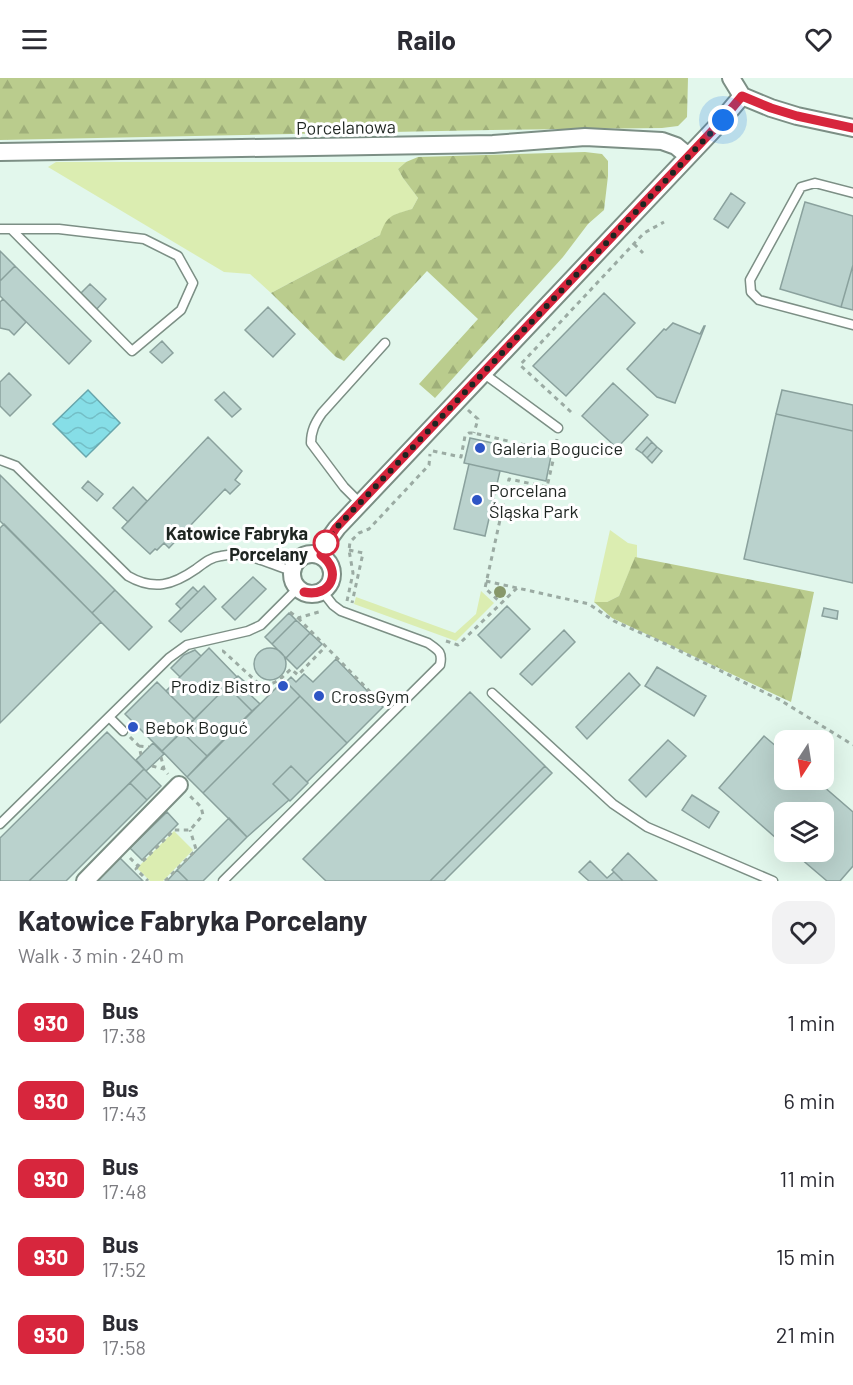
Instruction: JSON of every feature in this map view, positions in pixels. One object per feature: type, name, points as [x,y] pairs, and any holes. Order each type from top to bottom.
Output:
[{"type":"street","points":[[730,78],[742,96],[771,108],[853,128]]},
{"type":"street","points":[[321,555],[336,528],[723,120],[742,96]]},
{"type":"street","name":"Porcelanowa","points":[[0,152],[492,144],[585,137],[662,141],[676,146],[688,156]]},
{"type":"street","points":[[321,555],[331,565],[332,579],[329,585],[322,591],[311,594],[294,592],[292,571],[294,565],[302,556],[321,555]]},
{"type":"street","points":[[84,881],[179,785]]},
{"type":"lane","points":[[853,193],[815,183],[801,187],[750,280],[752,292],[759,300],[853,325]]},
{"type":"lane","points":[[0,229],[58,229],[144,239],[178,256],[193,283],[182,310],[132,351],[12,230]]},
{"type":"lane","points":[[360,503],[344,487],[311,443],[311,433],[322,413],[385,343]]},
{"type":"lane","points":[[483,374],[557,432]]},
{"type":"lane","points":[[0,460],[16,465],[128,576],[137,581],[162,585],[172,583],[212,558],[230,555],[246,555],[292,571]]},
{"type":"lane","points":[[223,881],[440,665],[441,654],[428,643],[341,611],[322,591]]},
{"type":"lane","points":[[0,824],[169,658],[187,645],[248,631],[261,625],[294,592]]},
{"type":"lane","points":[[492,693],[613,804],[647,827],[772,881]]},
{"type":"lane","points":[[109,717],[123,730]]},
{"type":"path","points":[[572,412],[520,365],[644,233],[664,222]]},
{"type":"path","points":[[634,244],[643,253]]},
{"type":"path","points":[[468,410],[478,419],[474,433]]},
{"type":"path","points":[[501,603],[485,588],[509,478],[547,487],[558,441],[557,432]]},
{"type":"path","points":[[435,451],[461,457],[465,436],[474,433],[555,452]]},
{"type":"path","points":[[346,603],[353,573],[350,542],[359,533],[369,529],[429,465],[432,443]]},
{"type":"path","points":[[349,550],[363,553],[352,599]]},
{"type":"path","points":[[486,581],[589,604],[614,621],[780,700],[853,745]]},
{"type":"path","points":[[436,637],[458,645],[517,588]]},
{"type":"path","points":[[298,618],[333,605],[346,603],[351,605]]},
{"type":"path","points":[[287,613],[298,618],[384,707]]},
{"type":"path","points":[[218,652],[224,651],[257,682],[268,685],[277,682],[291,669],[298,675],[325,647]]},
{"type":"path","points":[[123,730],[140,746],[149,747]]},
{"type":"path","points":[[140,746],[141,755]]},
{"type":"path","points":[[152,766],[164,770]]},
{"type":"path","points":[[148,881],[136,869],[138,866],[174,830],[190,830],[203,815],[201,807],[179,785]]},
{"type":"path","points":[[165,881],[196,849],[190,830]]},
{"type":"path","points":[[119,846],[138,866]]},
{"type":"green space","points":[[0,78],[688,78],[687,117],[678,126],[662,128],[0,140]]},
{"type":"green space","points":[[585,152],[602,154],[608,161],[604,210],[588,224],[563,257],[435,398],[419,384],[478,319],[427,271],[344,361],[336,357],[271,293],[380,235],[385,223],[391,217],[412,209],[418,198],[398,169],[406,162],[418,157]]},
{"type":"green space","points":[[56,162],[406,162],[398,169],[418,198],[412,209],[394,215],[380,235],[271,293],[250,274],[224,272],[48,167]]},
{"type":"green space","points":[[610,530],[628,543],[637,545],[637,558],[635,558],[619,596],[607,602],[594,602]]},
{"type":"green space","points":[[635,557],[814,592],[791,702],[612,618],[594,602],[607,602],[619,596]]},
{"type":"green space","points":[[481,591],[494,603],[456,641],[354,604],[356,597],[455,633],[476,614]]},
{"type":"green space","points":[[174,831],[193,850],[163,881],[150,881],[137,868]]},
{"type":"water","points":[[88,390],[120,423],[86,457],[53,424]]},
{"type":"building","points":[[731,193],[745,203],[728,228],[714,219]]},
{"type":"building","points":[[805,202],[853,216],[853,265],[841,307],[780,289]]},
{"type":"building","points":[[0,251],[15,266],[0,281]]},
{"type":"building","points":[[853,265],[853,310],[841,307]]},
{"type":"building","points":[[15,266],[91,341],[69,364],[0,296],[0,281]]},
{"type":"building","points":[[90,284],[106,299],[95,311],[79,295]]},
{"type":"building","points":[[604,293],[635,323],[566,396],[533,366]]},
{"type":"building","points":[[3,299],[26,322],[14,335],[9,330],[0,328],[0,302]]},
{"type":"building","points":[[268,307],[295,334],[273,357],[245,330]]},
{"type":"building","points":[[673,323],[700,334],[705,326],[675,403],[657,397],[627,369],[664,329],[666,330]]},
{"type":"building","points":[[162,341],[173,353],[162,363],[150,352]]},
{"type":"building","points":[[9,373],[31,395],[10,416],[0,406],[0,382]]},
{"type":"building","points":[[613,383],[648,415],[617,448],[582,416]]},
{"type":"building","points":[[782,390],[853,405],[853,431],[776,414]]},
{"type":"building","points":[[224,392],[241,409],[232,417],[215,400]]},
{"type":"building","points":[[776,414],[853,431],[853,583],[744,559]]},
{"type":"building","points":[[208,437],[242,471],[235,480],[240,484],[230,494],[225,489],[169,548],[164,543],[150,554],[122,528]]},
{"type":"building","points":[[647,437],[652,442],[642,453],[636,449]]},
{"type":"building","points":[[470,438],[551,456],[546,481],[464,463]]},
{"type":"building","points":[[652,442],[657,447],[647,458],[642,453]]},
{"type":"building","points":[[657,447],[662,451],[652,463],[647,458]]},
{"type":"building","name":"Porcelana Śląska Park","points":[[469,464],[500,471],[485,536],[454,529]]},
{"type":"building","points":[[0,475],[115,590],[92,613],[0,521]]},
{"type":"building","points":[[88,481],[103,494],[97,501],[82,488]]},
{"type":"building","points":[[133,487],[147,501],[128,522],[113,508]]},
{"type":"building","points":[[4,524],[101,622],[0,723],[0,528]]},
{"type":"building","points":[[253,577],[266,589],[235,620],[222,607]]},
{"type":"building","points":[[204,586],[216,599],[181,632],[169,621]]},
{"type":"building","points":[[193,587],[198,592],[181,609],[176,604]]},
{"type":"building","points":[[115,590],[152,627],[129,650],[92,613]]},
{"type":"building","points":[[507,606],[530,629],[501,658],[478,635]]},
{"type":"building","points":[[824,608],[838,611],[837,619],[822,616]]},
{"type":"building","points":[[289,613],[296,620],[272,644],[265,637]]},
{"type":"building","points":[[296,620],[310,633],[286,658],[272,644]]},
{"type":"building","points":[[564,630],[575,642],[532,685],[520,674]]},
{"type":"building","points":[[310,633],[322,644],[297,669],[286,658]]},
{"type":"building","points":[[209,648],[237,677],[194,719],[166,691]]},
{"type":"building","points":[[270,648],[282,652],[286,664],[282,676],[270,680],[258,676],[254,664],[258,652]]},
{"type":"building","points":[[195,650],[201,656],[180,677],[171,668],[184,655]]},
{"type":"building","points":[[336,659],[383,707],[347,743],[286,682],[291,677],[296,682],[304,674],[313,682]]},
{"type":"building","points":[[657,667],[706,696],[694,716],[645,686]]},
{"type":"building","points":[[629,673],[640,685],[587,739],[576,727]]},
{"type":"building","points":[[238,676],[244,681],[240,685],[260,704],[252,711],[227,686]]},
{"type":"building","points":[[284,680],[300,696],[203,793],[187,777]]},
{"type":"building","points":[[157,682],[194,719],[162,751],[125,714]]},
{"type":"building","points":[[227,686],[252,711],[207,756],[182,732]]},
{"type":"building","points":[[470,692],[545,766],[430,881],[326,881],[303,859]]},
{"type":"building","points":[[300,696],[347,743],[307,782],[291,766],[273,784],[289,800],[247,837],[203,793]]},
{"type":"building","points":[[107,732],[144,769],[29,881],[0,881],[0,838]]},
{"type":"building","points":[[182,732],[207,756],[187,777],[162,751]]},
{"type":"building","points":[[764,736],[774,744],[774,790],[828,790],[853,812],[853,866],[840,881],[827,881],[805,862],[834,862],[834,802],[774,802],[774,836],[719,788]]},
{"type":"building","points":[[668,740],[686,756],[646,797],[629,780]]},
{"type":"building","points":[[153,743],[164,754],[146,771],[136,760]]},
{"type":"building","points":[[291,766],[308,783],[290,801],[273,784]]},
{"type":"building","points":[[545,766],[552,773],[444,881],[430,881]]},
{"type":"building","points":[[144,769],[161,786],[147,800],[130,783]]},
{"type":"building","points":[[130,783],[147,800],[66,881],[29,881]]},
{"type":"building","points":[[692,795],[719,812],[709,828],[682,810]]},
{"type":"building","points":[[167,812],[178,824],[142,860],[130,848]]},
{"type":"building","points":[[229,818],[247,837],[203,881],[188,881],[177,870]]},
{"type":"building","points":[[628,853],[657,881],[623,881],[612,870]]},
{"type":"building","points":[[120,858],[143,881],[97,881]]},
{"type":"building","points":[[590,861],[607,878],[614,872],[623,881],[589,881],[579,872]]},
{"type":"building","points":[[177,870],[188,881],[167,881]]},
{"type":"bus line","name":"930","points":[[304,592],[318,593],[329,585],[332,579],[331,565],[321,555],[336,528],[723,120],[742,96],[797,116],[853,128]]},
{"type":"place","name":"Galeria Bogucice","points":[[480,448]]},
{"type":"place","name":"Porcelana Śląska Park","points":[[477,500]]},
{"type":"place","name":"Katowice Fabryka Porcelany","points":[[326,543]]},
{"type":"place","name":"Prodiz Bistro","points":[[283,686]]},
{"type":"place","name":"CrossGym","points":[[319,696]]},
{"type":"place","name":"Bebok Boguć","points":[[133,727]]},
{"type":"route","points":[[326,543],[336,528],[723,120]]}]
